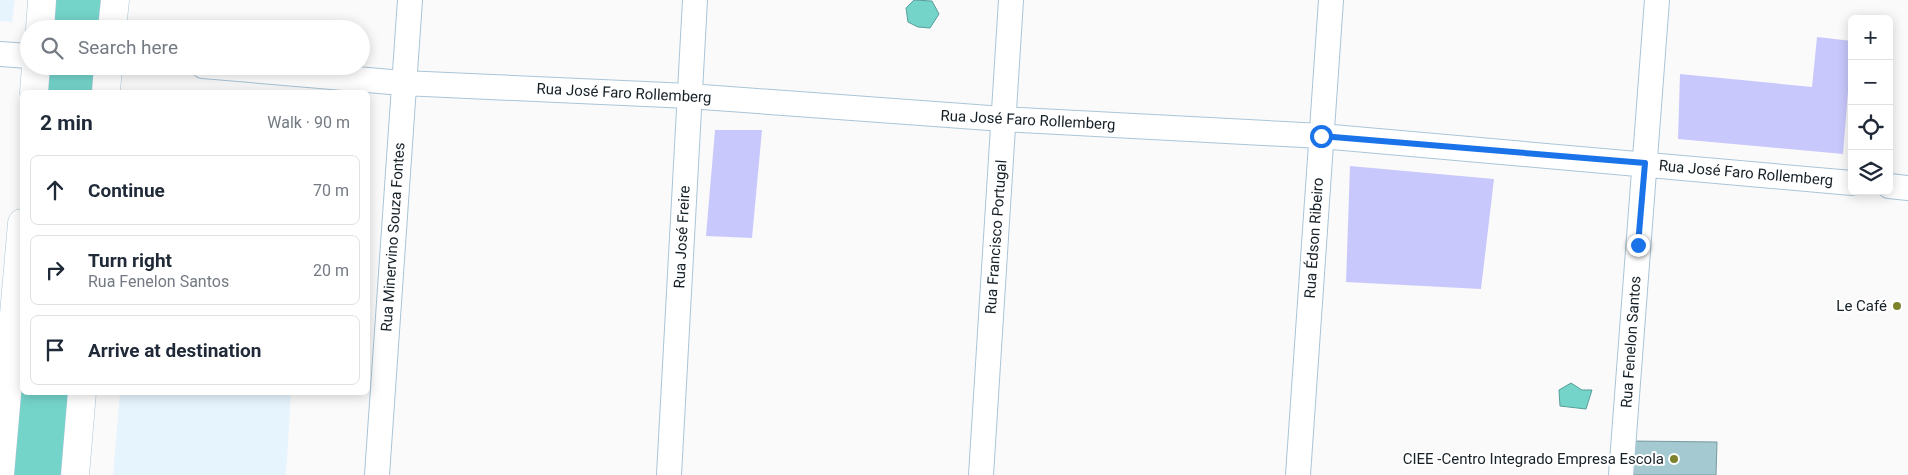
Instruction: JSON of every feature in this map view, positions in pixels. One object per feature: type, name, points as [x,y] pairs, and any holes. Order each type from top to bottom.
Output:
[{"type":"street","points":[[41,20],[42,0]]},
{"type":"street","points":[[113,20],[114,0]]},
{"type":"street","name":"Rua Minervino Souza Fontes","points":[[378,475],[410,0]]},
{"type":"street","name":"Rua José Freire","points":[[669,475],[694,0]]},
{"type":"street","name":"Rua Francisco Portugal","points":[[981,475],[1011,0]]},
{"type":"street","name":"Rua Édson Ribeiro","points":[[1298,475],[1331,0]]},
{"type":"street","name":"Rua Fenelon Santos","points":[[1621,475],[1657,0]]},
{"type":"street","points":[[0,54],[20,55]]},
{"type":"street","points":[[34,90],[35,75]]},
{"type":"street","points":[[106,90],[107,75]]},
{"type":"street","name":"Rua José Faro Rollemberg","points":[[316,75],[403,82],[689,96],[1003,119],[1321,136],[1645,163],[1848,183]]},
{"type":"street","points":[[1893,186],[1908,188]]},
{"type":"street","points":[[0,474],[20,245]]},
{"type":"street","points":[[75,475],[82,395]]},
{"type":"shaded area","points":[[0,0],[15,0],[12,22],[0,21]]},
{"type":"shaded area","points":[[914,0],[932,1],[939,14],[930,28],[918,27],[908,22],[906,8]]},
{"type":"shaded area","points":[[1817,37],[1848,41],[1848,91],[1843,154],[1678,139],[1680,74],[1812,87]]},
{"type":"shaded area","points":[[715,130],[762,130],[752,238],[706,236]]},
{"type":"shaded area","points":[[1350,166],[1494,179],[1481,289],[1346,282]]},
{"type":"shaded area","points":[[1571,383],[1582,390],[1592,390],[1586,409],[1560,406],[1559,390]]},
{"type":"shaded area","points":[[120,395],[291,395],[286,475],[113,475]]},
{"type":"building","name":"CIEE -Centro Integrado Empresa Escola","points":[[1631,441],[1717,442],[1716,475],[1630,475]]},
{"type":"waterway","points":[[81,20],[83,0]]},
{"type":"waterway","points":[[75,90],[76,75]]},
{"type":"waterway","points":[[40,475],[47,395]]},
{"type":"place","name":"Le Café","points":[[1897,306]]},
{"type":"place","name":"CIEE -Centro Integrado Empresa Escola","points":[[1674,459]]},
{"type":"route","points":[[1321,136],[1645,163],[1638,245]]}]
